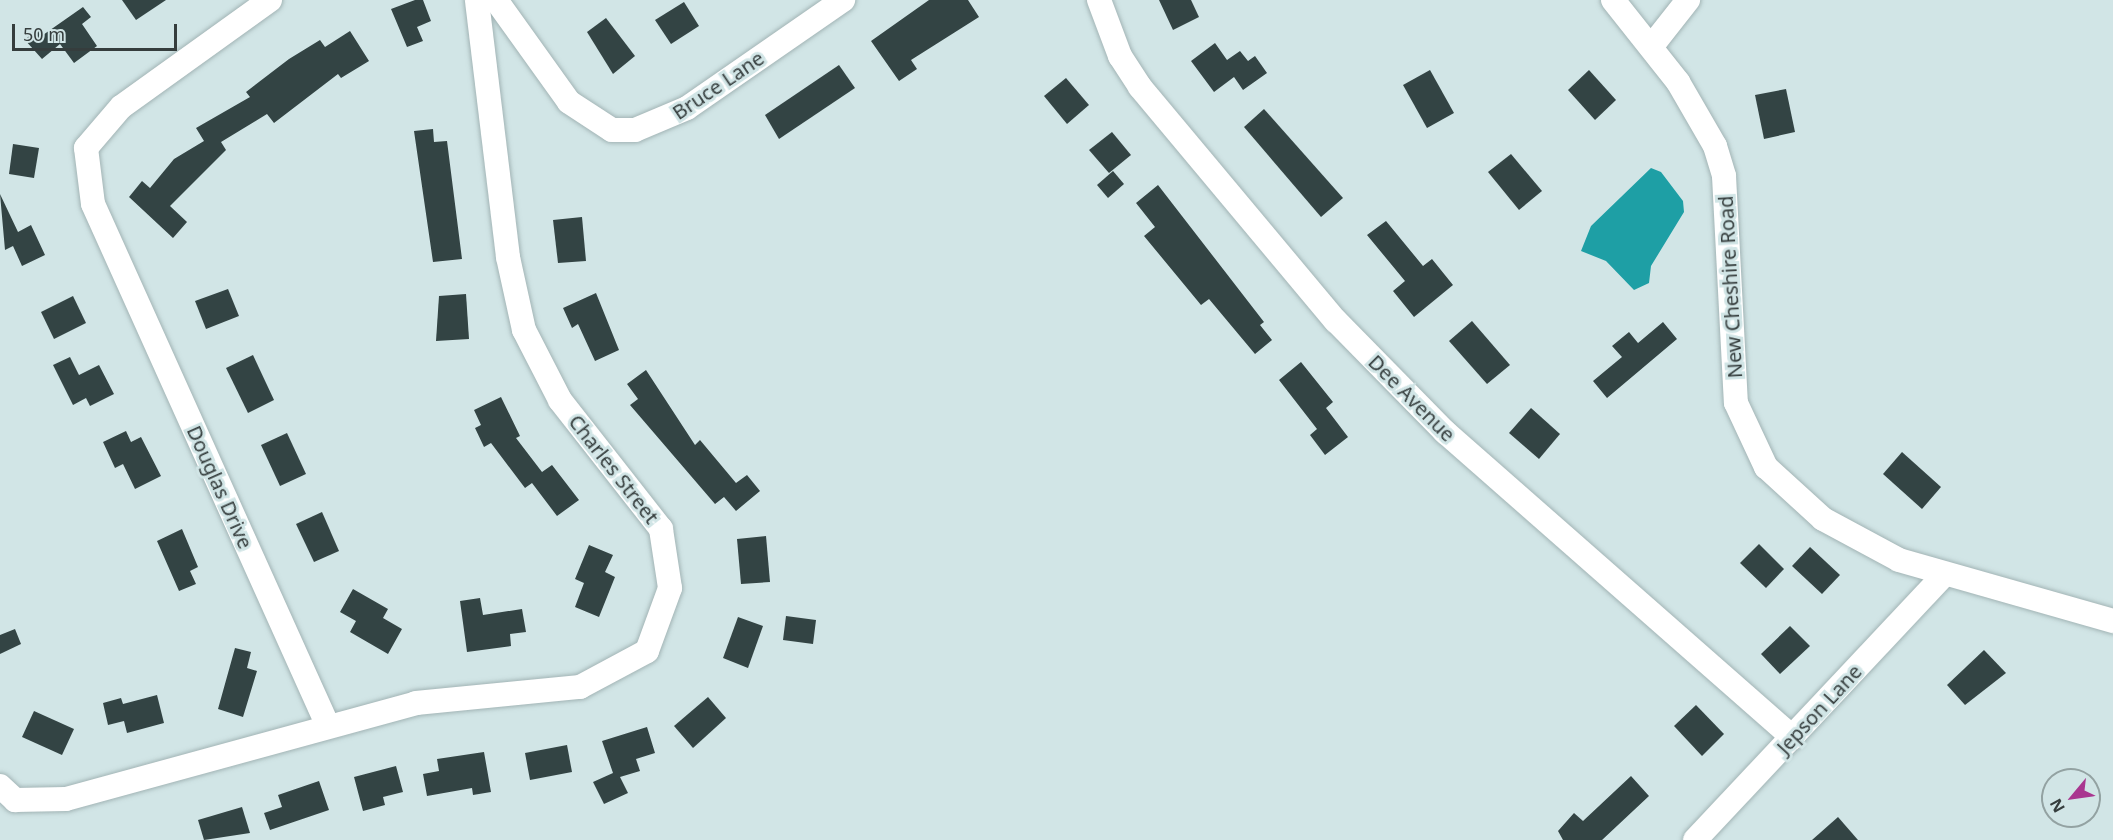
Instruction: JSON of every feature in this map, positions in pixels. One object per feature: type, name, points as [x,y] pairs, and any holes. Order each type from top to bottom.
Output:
[{"type":"street","name":"Douglas Drive","points":[[270,0],[121,107],[86,148],[93,204],[327,724]]},
{"type":"street","name":"Charles Street","points":[[327,724],[416,703],[580,687],[647,651],[670,588],[661,529],[560,400],[524,330],[508,257],[477,0]]},
{"type":"street","name":"Bruce Lane","points":[[496,0],[569,102],[612,130],[635,130],[687,108],[843,0]]},
{"type":"street","name":"Dee Avenue","points":[[1099,0],[1119,56],[1140,87],[1336,321],[1454,440],[1793,738]]},
{"type":"street","name":"New Cheshire Road","points":[[1613,0],[1651,47],[1699,114],[1724,176],[1730,359],[1747,435],[1766,467],[1823,519],[1942,577],[2113,621]]},
{"type":"street","points":[[1651,47],[1688,0]]},
{"type":"street","name":"Jepson Lane","points":[[1695,840],[1942,577]]},
{"type":"street","points":[[0,786],[15,800],[66,799],[327,724]]},
{"type":"water","points":[[1651,168],[1661,172],[1683,201],[1684,212],[1651,266],[1649,283],[1634,290],[1606,261],[1581,251],[1591,226]]},
{"type":"building","points":[[122,0],[166,0],[136,20]]},
{"type":"building","points":[[415,0],[423,0],[431,21],[417,27],[423,41],[407,47],[391,9]]},
{"type":"building","points":[[929,0],[968,0],[979,17],[911,60],[917,69],[899,81],[871,41]]},
{"type":"building","points":[[1159,0],[1191,0],[1199,17],[1173,30]]},
{"type":"building","points":[[684,2],[699,26],[671,44],[655,20]]},
{"type":"building","points":[[83,7],[91,17],[82,24],[97,46],[74,63],[60,44],[42,59],[25,40],[37,28],[43,35]]},
{"type":"building","points":[[606,18],[635,56],[613,74],[587,32]]},
{"type":"building","points":[[350,31],[369,61],[341,78],[338,74],[274,123],[267,114],[221,142],[226,150],[170,206],[187,222],[173,238],[129,197],[142,181],[150,188],[174,159],[204,141],[196,128],[250,97],[246,92],[289,59],[320,40],[325,47]]},
{"type":"building","points":[[1215,43],[1227,60],[1240,51],[1248,61],[1255,56],[1267,73],[1243,90],[1234,77],[1214,92],[1191,61]]},
{"type":"building","points":[[839,65],[855,88],[779,139],[765,115]]},
{"type":"building","points":[[1430,70],[1454,113],[1427,128],[1403,85]]},
{"type":"building","points":[[1589,70],[1616,100],[1595,120],[1568,90]]},
{"type":"building","points":[[1066,78],[1089,105],[1067,124],[1044,96]]},
{"type":"building","points":[[1786,89],[1795,132],[1764,139],[1755,95]]},
{"type":"building","points":[[1264,109],[1343,198],[1321,217],[1244,127]]},
{"type":"building","points":[[433,129],[434,142],[447,141],[462,259],[433,262],[414,131]]},
{"type":"building","points":[[1112,132],[1131,155],[1109,173],[1089,150]]},
{"type":"building","points":[[13,144],[39,148],[34,178],[9,174]]},
{"type":"building","points":[[1511,154],[1542,191],[1519,210],[1488,172]]},
{"type":"building","points":[[1113,171],[1124,184],[1108,198],[1097,185]]},
{"type":"building","points":[[1158,185],[1264,322],[1260,325],[1272,340],[1255,354],[1209,299],[1201,305],[1144,236],[1155,227],[1136,203]]},
{"type":"building","points":[[0,194],[18,232],[31,225],[45,255],[22,266],[13,246],[5,250]]},
{"type":"building","points":[[582,217],[586,261],[558,263],[553,220]]},
{"type":"building","points":[[1386,221],[1423,266],[1432,259],[1453,285],[1414,317],[1393,291],[1405,281],[1367,235]]},
{"type":"building","points":[[228,289],[239,316],[206,329],[195,301]]},
{"type":"building","points":[[596,293],[619,350],[595,361],[578,324],[572,328],[563,308]]},
{"type":"building","points":[[466,294],[469,339],[436,341],[439,296]]},
{"type":"building","points":[[73,296],[86,323],[54,339],[41,312]]},
{"type":"building","points":[[1472,321],[1510,365],[1487,384],[1449,341]]},
{"type":"building","points":[[1663,322],[1677,339],[1607,398],[1593,381],[1622,357],[1612,346],[1629,332],[1638,343]]},
{"type":"building","points":[[253,355],[274,400],[248,413],[226,368]]},
{"type":"building","points":[[70,357],[79,375],[99,365],[114,394],[90,406],[86,398],[73,405],[53,365]]},
{"type":"building","points":[[1301,362],[1333,402],[1326,408],[1348,437],[1325,455],[1310,435],[1317,429],[1279,380]]},
{"type":"building","points":[[646,370],[695,445],[700,440],[736,483],[747,475],[760,491],[736,511],[724,497],[715,504],[630,405],[638,399],[627,384]]},
{"type":"building","points":[[501,397],[520,436],[516,438],[542,472],[552,465],[579,500],[557,516],[532,483],[525,488],[491,443],[484,447],[475,428],[481,425],[474,410]]},
{"type":"building","points":[[1531,408],[1560,434],[1539,459],[1509,433]]},
{"type":"building","points":[[126,431],[131,442],[141,437],[161,476],[135,489],[123,464],[115,468],[103,442]]},
{"type":"building","points":[[287,433],[306,474],[280,486],[261,445]]},
{"type":"building","points":[[1902,452],[1941,487],[1922,509],[1883,474]]},
{"type":"building","points":[[322,512],[339,551],[314,562],[296,524]]},
{"type":"building","points":[[182,529],[198,567],[190,571],[196,584],[179,591],[157,541]]},
{"type":"building","points":[[766,536],[770,582],[741,584],[737,539]]},
{"type":"building","points":[[1759,544],[1784,569],[1766,588],[1740,563]]},
{"type":"building","points":[[589,545],[613,555],[605,572],[615,577],[599,617],[575,607],[584,583],[575,579]]},
{"type":"building","points":[[1810,547],[1840,575],[1822,594],[1792,566]]},
{"type":"building","points":[[353,589],[388,609],[383,618],[402,629],[388,654],[350,632],[356,621],[340,612]]},
{"type":"building","points":[[480,598],[483,615],[522,609],[526,632],[510,634],[511,646],[467,652],[460,601]]},
{"type":"building","points":[[786,616],[816,620],[813,644],[783,640]]},
{"type":"building","points":[[738,617],[763,626],[748,668],[723,658]]},
{"type":"building","points":[[1790,626],[1810,646],[1780,674],[1761,654]]},
{"type":"building","points":[[15,629],[21,644],[0,654],[0,635]]},
{"type":"building","points":[[235,648],[251,652],[247,668],[257,671],[243,717],[218,709]]},
{"type":"building","points":[[1984,650],[2006,673],[1965,705],[1947,685]]},
{"type":"building","points":[[157,695],[164,723],[127,733],[124,721],[108,725],[103,703],[121,698],[123,704]]},
{"type":"building","points":[[708,697],[726,718],[693,748],[674,726]]},
{"type":"building","points":[[1696,705],[1724,734],[1702,756],[1674,726]]},
{"type":"building","points":[[34,711],[74,729],[62,755],[22,737]]},
{"type":"building","points":[[647,727],[655,753],[636,759],[640,771],[620,777],[628,793],[604,804],[593,782],[613,773],[602,741]]},
{"type":"building","points":[[567,745],[572,772],[530,780],[525,753]]},
{"type":"building","points":[[484,752],[491,792],[473,795],[472,788],[427,796],[423,774],[439,771],[437,759]]},
{"type":"building","points":[[396,766],[403,792],[383,797],[385,805],[363,811],[354,777]]},
{"type":"building","points":[[1631,776],[1649,796],[1602,840],[1563,840],[1558,831],[1574,813],[1583,821]]},
{"type":"building","points":[[319,781],[329,810],[270,830],[264,813],[282,807],[278,795]]},
{"type":"building","points":[[242,807],[250,833],[204,840],[198,820]]},
{"type":"building","points":[[1838,817],[1858,840],[1812,840]]}]
